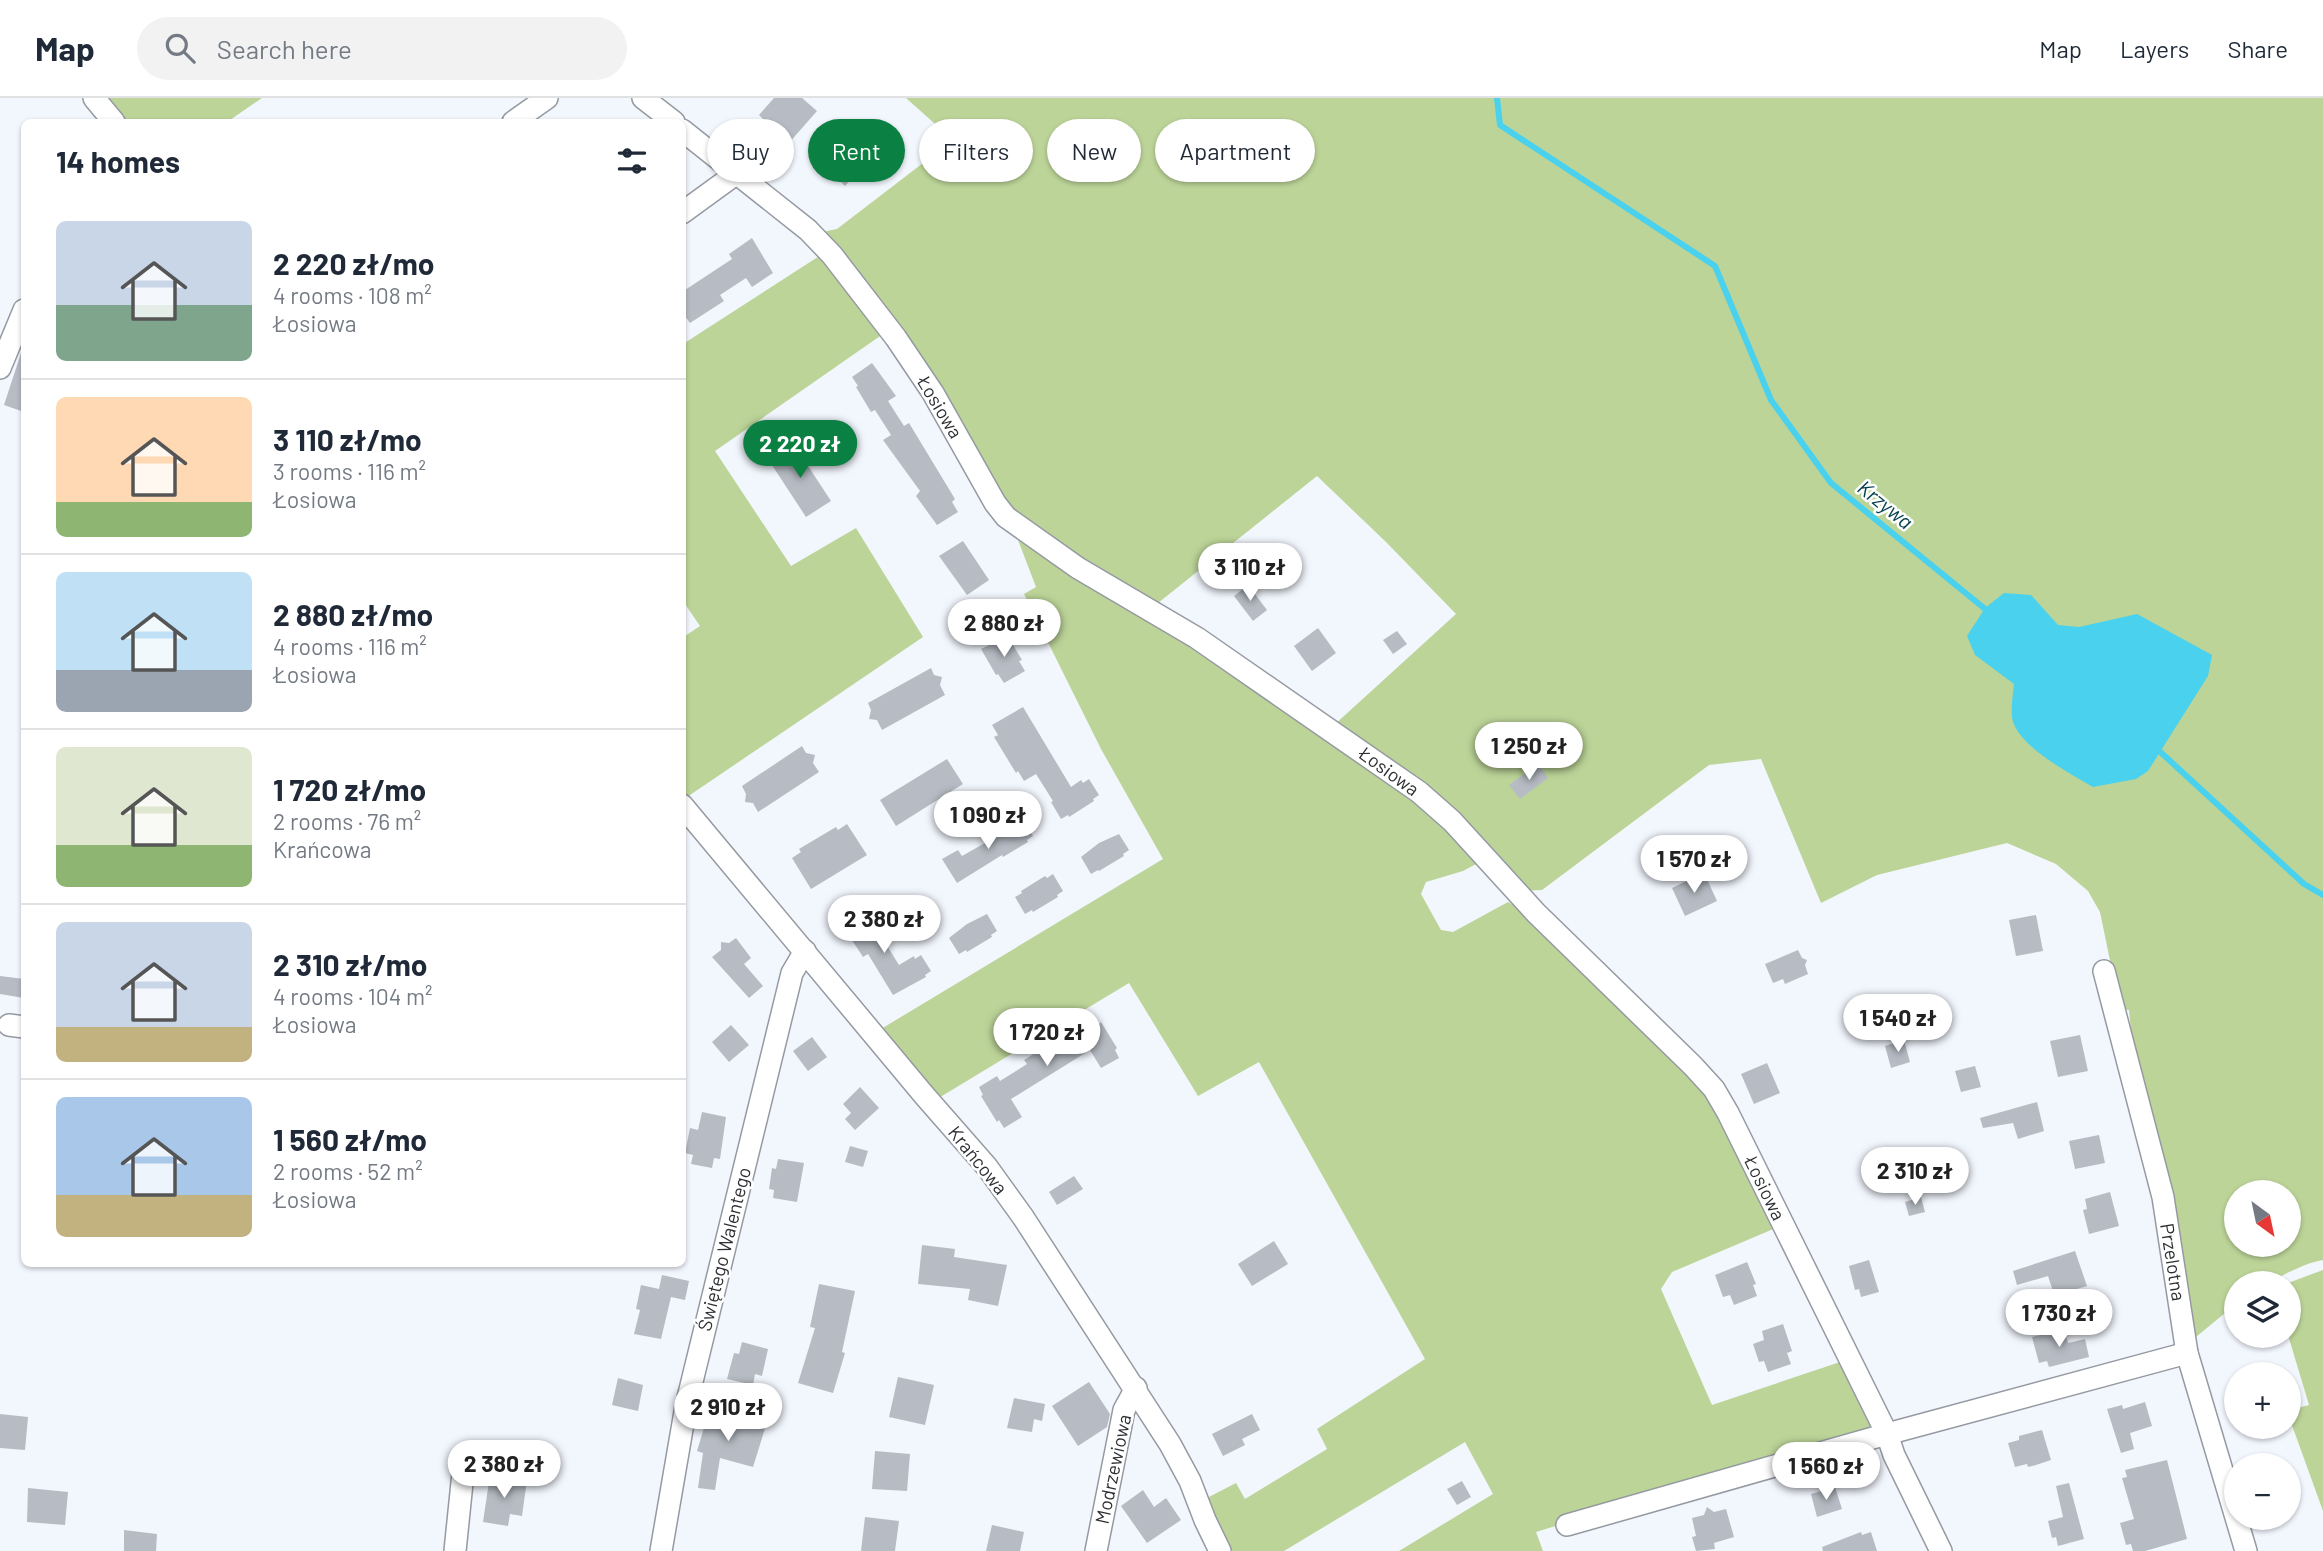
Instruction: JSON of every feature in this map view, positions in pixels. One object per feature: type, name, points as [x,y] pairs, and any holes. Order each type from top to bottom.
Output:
[{"type":"street","points":[[94,98],[107,119]]},
{"type":"street","points":[[517,119],[547,98]]},
{"type":"street","points":[[643,98],[670,119]]},
{"type":"street","name":"Łosiowa","points":[[686,133],[707,150]]},
{"type":"street","points":[[686,210],[725,182]]},
{"type":"street","name":"Łosiowa","points":[[748,182],[808,230],[832,256],[896,338],[933,393],[995,503],[1006,517],[1078,568],[1197,638],[1419,792],[1451,821],[1536,913],[1714,1089],[1887,1434],[1894,1455],[1941,1551]]},
{"type":"street","points":[[0,368],[21,317]]},
{"type":"street","name":"Krańcowa","points":[[686,810],[987,1167],[1136,1388],[1170,1444],[1190,1481],[1220,1551]]},
{"type":"street","name":"Świętego Walentego","points":[[661,1551],[686,1406],[792,973],[805,951]]},
{"type":"street","name":"Przelotna","points":[[2104,971],[2163,1197],[2187,1353],[2246,1551]]},
{"type":"street","points":[[1567,1525],[1887,1434],[2187,1353]]},
{"type":"street","name":"Modrzewiowa","points":[[1096,1551],[1124,1410],[1136,1388]]},
{"type":"street","points":[[455,1551],[463,1473]]},
{"type":"green space","points":[[107,98],[262,98],[231,119],[124,119]]},
{"type":"green space","points":[[906,98],[2323,98],[2323,1260],[2291,1271],[2224,1271],[2224,1314],[2191,1341],[2135,1074],[2129,1010],[2120,1009],[2100,912],[2088,891],[2056,864],[2007,843],[1877,875],[1821,903],[1761,759],[1709,765],[1542,890],[1520,891],[1333,726],[1456,614],[1317,476],[1153,607],[1015,515],[822,232],[837,229],[898,182],[905,182],[905,177],[919,166],[919,182],[1033,182],[1033,119],[930,119]]},
{"type":"green space","points":[[824,253],[883,334],[715,451],[791,566],[856,528],[923,637],[687,797],[686,635],[700,626],[686,605],[686,342]]},
{"type":"green space","points":[[1025,537],[1194,643],[1415,795],[1482,861],[1463,871],[1426,882],[1421,894],[1441,930],[1453,932],[1508,902],[1531,914],[1707,1092],[1778,1227],[1672,1272],[1661,1289],[1712,1405],[1846,1360],[1874,1428],[1536,1532],[1543,1551],[1399,1551],[1493,1494],[1465,1442],[1284,1551],[1231,1551],[1222,1538],[1207,1498],[1236,1483],[1245,1499],[1327,1449],[1317,1429],[1425,1359],[1259,1062],[1198,1096],[1129,983],[937,1099],[881,1029],[1163,859],[1101,749],[1024,594],[1036,587],[1018,540]]},
{"type":"green space","points":[[2323,1270],[2323,1511],[2297,1439],[2301,1439],[2301,1407],[2309,1405],[2301,1378],[2301,1362],[2296,1362],[2292,1348],[2301,1348],[2301,1278]]},
{"type":"water","points":[[2004,593],[2031,595],[2058,625],[2079,627],[2137,614],[2212,655],[2208,676],[2148,771],[2136,779],[2093,787],[2045,758],[2023,738],[2015,728],[2012,717],[2014,684],[1975,655],[1967,636],[1985,608]]},
{"type":"building","points":[[774,98],[802,98],[817,111],[794,137],[794,119],[763,119],[759,115]]},
{"type":"building","points":[[752,238],[773,273],[752,287],[746,278],[720,295],[724,301],[690,323],[686,318],[686,289],[732,259],[729,254]]},
{"type":"building","points":[[21,353],[21,411],[4,405]]},
{"type":"building","points":[[872,363],[896,396],[888,401],[904,426],[909,423],[955,499],[952,502],[958,512],[937,525],[916,496],[920,491],[883,440],[891,435],[875,410],[871,412],[856,387],[858,386],[852,377]]},
{"type":"building","points":[[793,443],[831,501],[806,517],[768,459]]},
{"type":"building","points":[[963,541],[989,580],[967,595],[939,556]]},
{"type":"building","points":[[1248,585],[1267,610],[1253,621],[1234,596]]},
{"type":"building","points":[[1318,628],[1336,653],[1312,671],[1294,646]]},
{"type":"building","points":[[1397,631],[1407,644],[1393,654],[1383,640]]},
{"type":"building","points":[[1007,635],[1022,660],[1019,661],[1025,671],[1004,683],[998,674],[996,675],[981,649],[989,645],[990,638],[998,640]]},
{"type":"building","points":[[931,668],[934,675],[942,677],[940,685],[945,695],[882,730],[877,720],[869,719],[871,710],[868,703]]},
{"type":"building","points":[[1023,707],[1071,787],[1081,780],[1083,783],[1089,779],[1099,795],[1069,817],[1068,815],[1061,819],[1036,774],[1024,781],[1018,771],[1016,773],[994,737],[998,735],[992,725]]},
{"type":"building","points":[[802,746],[806,753],[815,755],[813,763],[819,772],[758,812],[753,803],[745,802],[746,794],[742,786]]},
{"type":"building","points":[[947,759],[963,784],[896,826],[880,800]]},
{"type":"building","points":[[1538,764],[1548,778],[1520,799],[1509,785]]},
{"type":"building","points":[[1023,819],[1033,836],[1028,842],[957,883],[942,859],[958,850],[962,856],[992,839],[991,836],[1015,821],[1017,823]]},
{"type":"building","points":[[847,824],[867,855],[811,889],[792,858],[801,852],[799,849],[836,827],[838,830]]},
{"type":"building","points":[[1119,834],[1129,850],[1124,856],[1091,874],[1081,857],[1099,843]]},
{"type":"building","points":[[1053,874],[1063,891],[1058,897],[1025,914],[1015,897],[1045,876],[1047,878]]},
{"type":"building","points":[[1695,877],[1698,881],[1706,877],[1717,901],[1685,916],[1672,888]]},
{"type":"building","points":[[862,909],[899,965],[921,955],[931,971],[926,977],[893,995],[868,954],[863,957],[846,931],[848,930],[843,921]]},
{"type":"building","points":[[987,914],[997,931],[992,937],[959,954],[949,938],[967,924]]},
{"type":"building","points":[[2036,915],[2043,951],[2016,956],[2009,920]]},
{"type":"building","points":[[736,938],[751,958],[744,964],[763,986],[749,998],[712,957],[721,950],[721,942],[729,943]]},
{"type":"building","points":[[1798,950],[1802,958],[1807,960],[1805,965],[1808,974],[1785,984],[1783,979],[1773,983],[1765,964]]},
{"type":"building","points":[[0,976],[21,979],[21,998],[0,994]]},
{"type":"building","points":[[1094,1016],[1099,1024],[1101,1022],[1117,1048],[1115,1050],[1119,1058],[1101,1068],[1090,1050],[1011,1099],[1022,1117],[1004,1128],[999,1120],[997,1122],[981,1096],[983,1095],[979,1087],[997,1076],[1000,1081],[1027,1064],[1024,1060],[1049,1044],[1052,1048],[1078,1031],[1076,1027]]},
{"type":"building","points":[[731,1025],[749,1045],[729,1062],[712,1042]]},
{"type":"building","points":[[2080,1035],[2088,1071],[2058,1077],[2050,1041]]},
{"type":"building","points":[[812,1037],[827,1057],[808,1071],[793,1051]]},
{"type":"building","points":[[1904,1040],[1910,1062],[1891,1068],[1885,1046]]},
{"type":"building","points":[[1767,1063],[1780,1093],[1754,1104],[1741,1074]]},
{"type":"building","points":[[1975,1066],[1981,1087],[1961,1092],[1955,1071]]},
{"type":"building","points":[[860,1087],[879,1108],[855,1130],[845,1119],[851,1113],[843,1104]]},
{"type":"building","points":[[2037,1102],[2044,1131],[2018,1139],[2013,1123],[1983,1128],[1980,1118]]},
{"type":"building","points":[[702,1112],[726,1117],[720,1159],[714,1158],[712,1168],[691,1164],[693,1155],[686,1153],[690,1128],[698,1130]]},
{"type":"building","points":[[2099,1135],[2105,1163],[2075,1169],[2069,1141]]},
{"type":"building","points":[[850,1146],[868,1151],[863,1167],[845,1162]]},
{"type":"building","points":[[778,1159],[804,1163],[797,1202],[773,1198],[774,1190],[769,1189],[772,1168],[776,1169]]},
{"type":"building","points":[[1074,1176],[1083,1189],[1057,1205],[1049,1192]]},
{"type":"building","points":[[2110,1192],[2119,1226],[2089,1234],[2083,1210],[2087,1209],[2085,1199]]},
{"type":"building","points":[[1921,1197],[1925,1212],[1909,1216],[1905,1202]]},
{"type":"building","points":[[1274,1241],[1288,1264],[1252,1286],[1238,1264]]},
{"type":"building","points":[[922,1245],[955,1249],[954,1257],[1007,1265],[998,1306],[968,1300],[970,1289],[918,1284]]},
{"type":"building","points":[[2075,1251],[2087,1286],[2054,1294],[2048,1276],[2017,1285],[2013,1271]]},
{"type":"building","points":[[1869,1260],[1879,1292],[1861,1297],[1859,1289],[1855,1290],[1849,1266]]},
{"type":"building","points":[[1747,1262],[1756,1284],[1753,1285],[1757,1296],[1734,1305],[1730,1295],[1723,1297],[1715,1275]]},
{"type":"building","points":[[662,1275],[689,1281],[685,1300],[671,1297],[661,1339],[634,1334],[640,1310],[636,1309],[641,1285],[659,1289]]},
{"type":"building","points":[[819,1284],[855,1291],[842,1352],[845,1353],[833,1393],[798,1383],[815,1328],[810,1327]]},
{"type":"building","points":[[1783,1324],[1792,1351],[1787,1353],[1791,1364],[1768,1372],[1764,1361],[1759,1362],[1753,1344],[1764,1340],[1762,1331]]},
{"type":"building","points":[[2064,1329],[2068,1343],[2085,1339],[2089,1357],[2049,1367],[2047,1361],[2039,1363],[2032,1337]]},
{"type":"building","points":[[742,1342],[768,1349],[762,1376],[755,1374],[753,1385],[727,1379],[734,1353],[739,1354]]},
{"type":"building","points":[[898,1377],[934,1385],[925,1425],[889,1417]]},
{"type":"building","points":[[618,1378],[643,1385],[638,1411],[612,1405]]},
{"type":"building","points":[[1089,1382],[1110,1414],[1107,1427],[1078,1446],[1052,1406]]},
{"type":"building","points":[[1014,1398],[1045,1404],[1042,1421],[1034,1419],[1032,1432],[1007,1428]]},
{"type":"building","points":[[2145,1402],[2152,1426],[2130,1433],[2134,1449],[2121,1453],[2107,1409],[2122,1405],[2123,1409]]},
{"type":"building","points":[[711,1405],[767,1422],[753,1467],[720,1458],[715,1490],[698,1488],[703,1453],[697,1451]]},
{"type":"building","points":[[0,1414],[28,1417],[25,1450],[0,1448]]},
{"type":"building","points":[[1252,1414],[1260,1430],[1242,1439],[1245,1445],[1223,1456],[1212,1434]]},
{"type":"building","points":[[2042,1430],[2051,1460],[2028,1467],[2027,1464],[2015,1467],[2008,1443],[2019,1440],[2019,1436]]},
{"type":"building","points":[[875,1451],[910,1454],[907,1491],[872,1489]]},
{"type":"building","points":[[2167,1460],[2187,1539],[2145,1551],[2133,1551],[2131,1544],[2126,1545],[2120,1523],[2134,1519],[2122,1478],[2127,1477],[2125,1470]]},
{"type":"building","points":[[490,1475],[527,1480],[522,1516],[510,1514],[508,1526],[483,1522]]},
{"type":"building","points":[[1462,1481],[1471,1497],[1457,1505],[1447,1489]]},
{"type":"building","points":[[2069,1483],[2084,1539],[2058,1546],[2056,1537],[2052,1538],[2048,1521],[2063,1517],[2056,1486]]},
{"type":"building","points":[[1835,1487],[1842,1509],[1817,1517],[1811,1494]]},
{"type":"building","points":[[28,1488],[68,1492],[65,1525],[27,1522]]},
{"type":"building","points":[[1143,1490],[1154,1507],[1166,1498],[1181,1520],[1147,1543],[1121,1506]]},
{"type":"building","points":[[1707,1507],[1714,1512],[1726,1509],[1734,1537],[1714,1543],[1715,1549],[1696,1551],[1692,1537],[1696,1536],[1692,1518],[1704,1515]]},
{"type":"building","points":[[865,1517],[899,1521],[895,1551],[861,1551]]},
{"type":"building","points":[[992,1525],[1024,1532],[1020,1551],[986,1551]]},
{"type":"building","points":[[124,1530],[157,1534],[156,1551],[124,1551]]},
{"type":"building","points":[[1861,1532],[1862,1535],[1871,1532],[1877,1551],[1823,1551],[1822,1547]]},
{"type":"waterway","name":"Krzywa","points":[[1497,98],[1500,125],[1715,266],[1771,400],[1831,483],[1990,613]]},
{"type":"waterway","name":"Krzywa","points":[[2156,748],[2304,884],[2323,895]]}]
